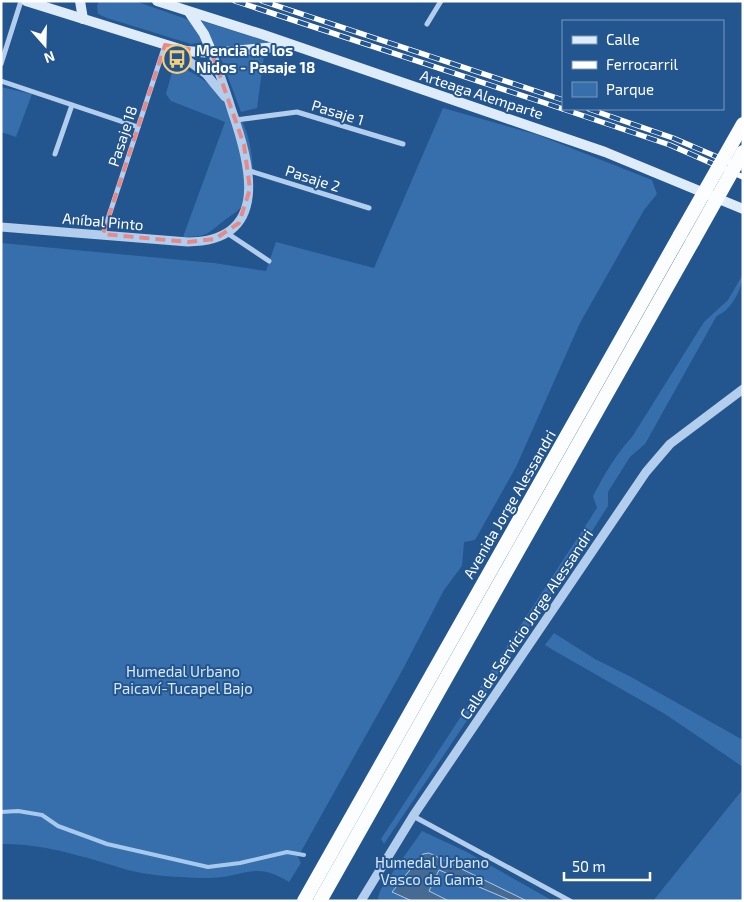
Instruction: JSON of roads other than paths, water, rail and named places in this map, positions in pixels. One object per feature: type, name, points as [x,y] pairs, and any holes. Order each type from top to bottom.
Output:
[{"type":"highway","name":"Avenida Jorge Alessandri","points":[[320,901],[686,238],[743,124]]},
{"type":"highway","name":"Avenida Jorge Alessandri","points":[[304,901],[686,238],[743,152]]},
{"type":"main road","points":[[26,1],[44,3],[83,19],[186,51],[212,52],[292,45]]},
{"type":"main road","points":[[80,1],[83,19]]},
{"type":"main road","name":"Arteaga Alemparte","points":[[157,1],[605,152],[743,210]]},
{"type":"main road","points":[[189,12],[204,34],[212,52]]},
{"type":"street","points":[[1,64],[21,1]]},
{"type":"street","points":[[427,24],[441,1]]},
{"type":"street","points":[[165,46],[198,66],[230,103]]},
{"type":"street","name":"Pasaje 18","points":[[103,234],[165,46]]},
{"type":"street","points":[[212,52],[244,144],[250,170],[250,189],[244,212],[238,223],[227,233],[269,261]]},
{"type":"street","points":[[1,81],[138,127]]},
{"type":"street","points":[[55,154],[72,105]]},
{"type":"street","name":"Pasaje 1","points":[[236,120],[297,112],[403,144]]},
{"type":"street","name":"Pasaje 2","points":[[250,170],[369,208]]},
{"type":"street","name":"Aníbal Pinto","points":[[1,227],[203,242],[227,233]]},
{"type":"street","name":"Calle de Servicio Jorge Alessandri","points":[[361,901],[413,816],[654,461],[670,444],[743,389]]},
{"type":"street","points":[[413,816],[570,901]]},
{"type":"waterway","points":[[1,812],[18,811],[42,815],[58,826],[107,844],[208,867],[240,863],[287,852],[304,855]]},
{"type":"railway","points":[[235,1],[562,109]]},
{"type":"railway","points":[[262,1],[562,100]]},
{"type":"railway","points":[[566,110],[670,145],[743,177]]},
{"type":"railway","points":[[592,110],[673,138],[743,168]]},
{"type":"place","name":"Mencia de los Nidos - Pasaje 18","points":[[177,59]]},
{"type":"park label","name":"Humedal Urbano Paicaví-Tucapel Bajo","points":[[183,680]]},
{"type":"park label","name":"Humedal Urbano Vasco da Gama","points":[[432,870]]}]
